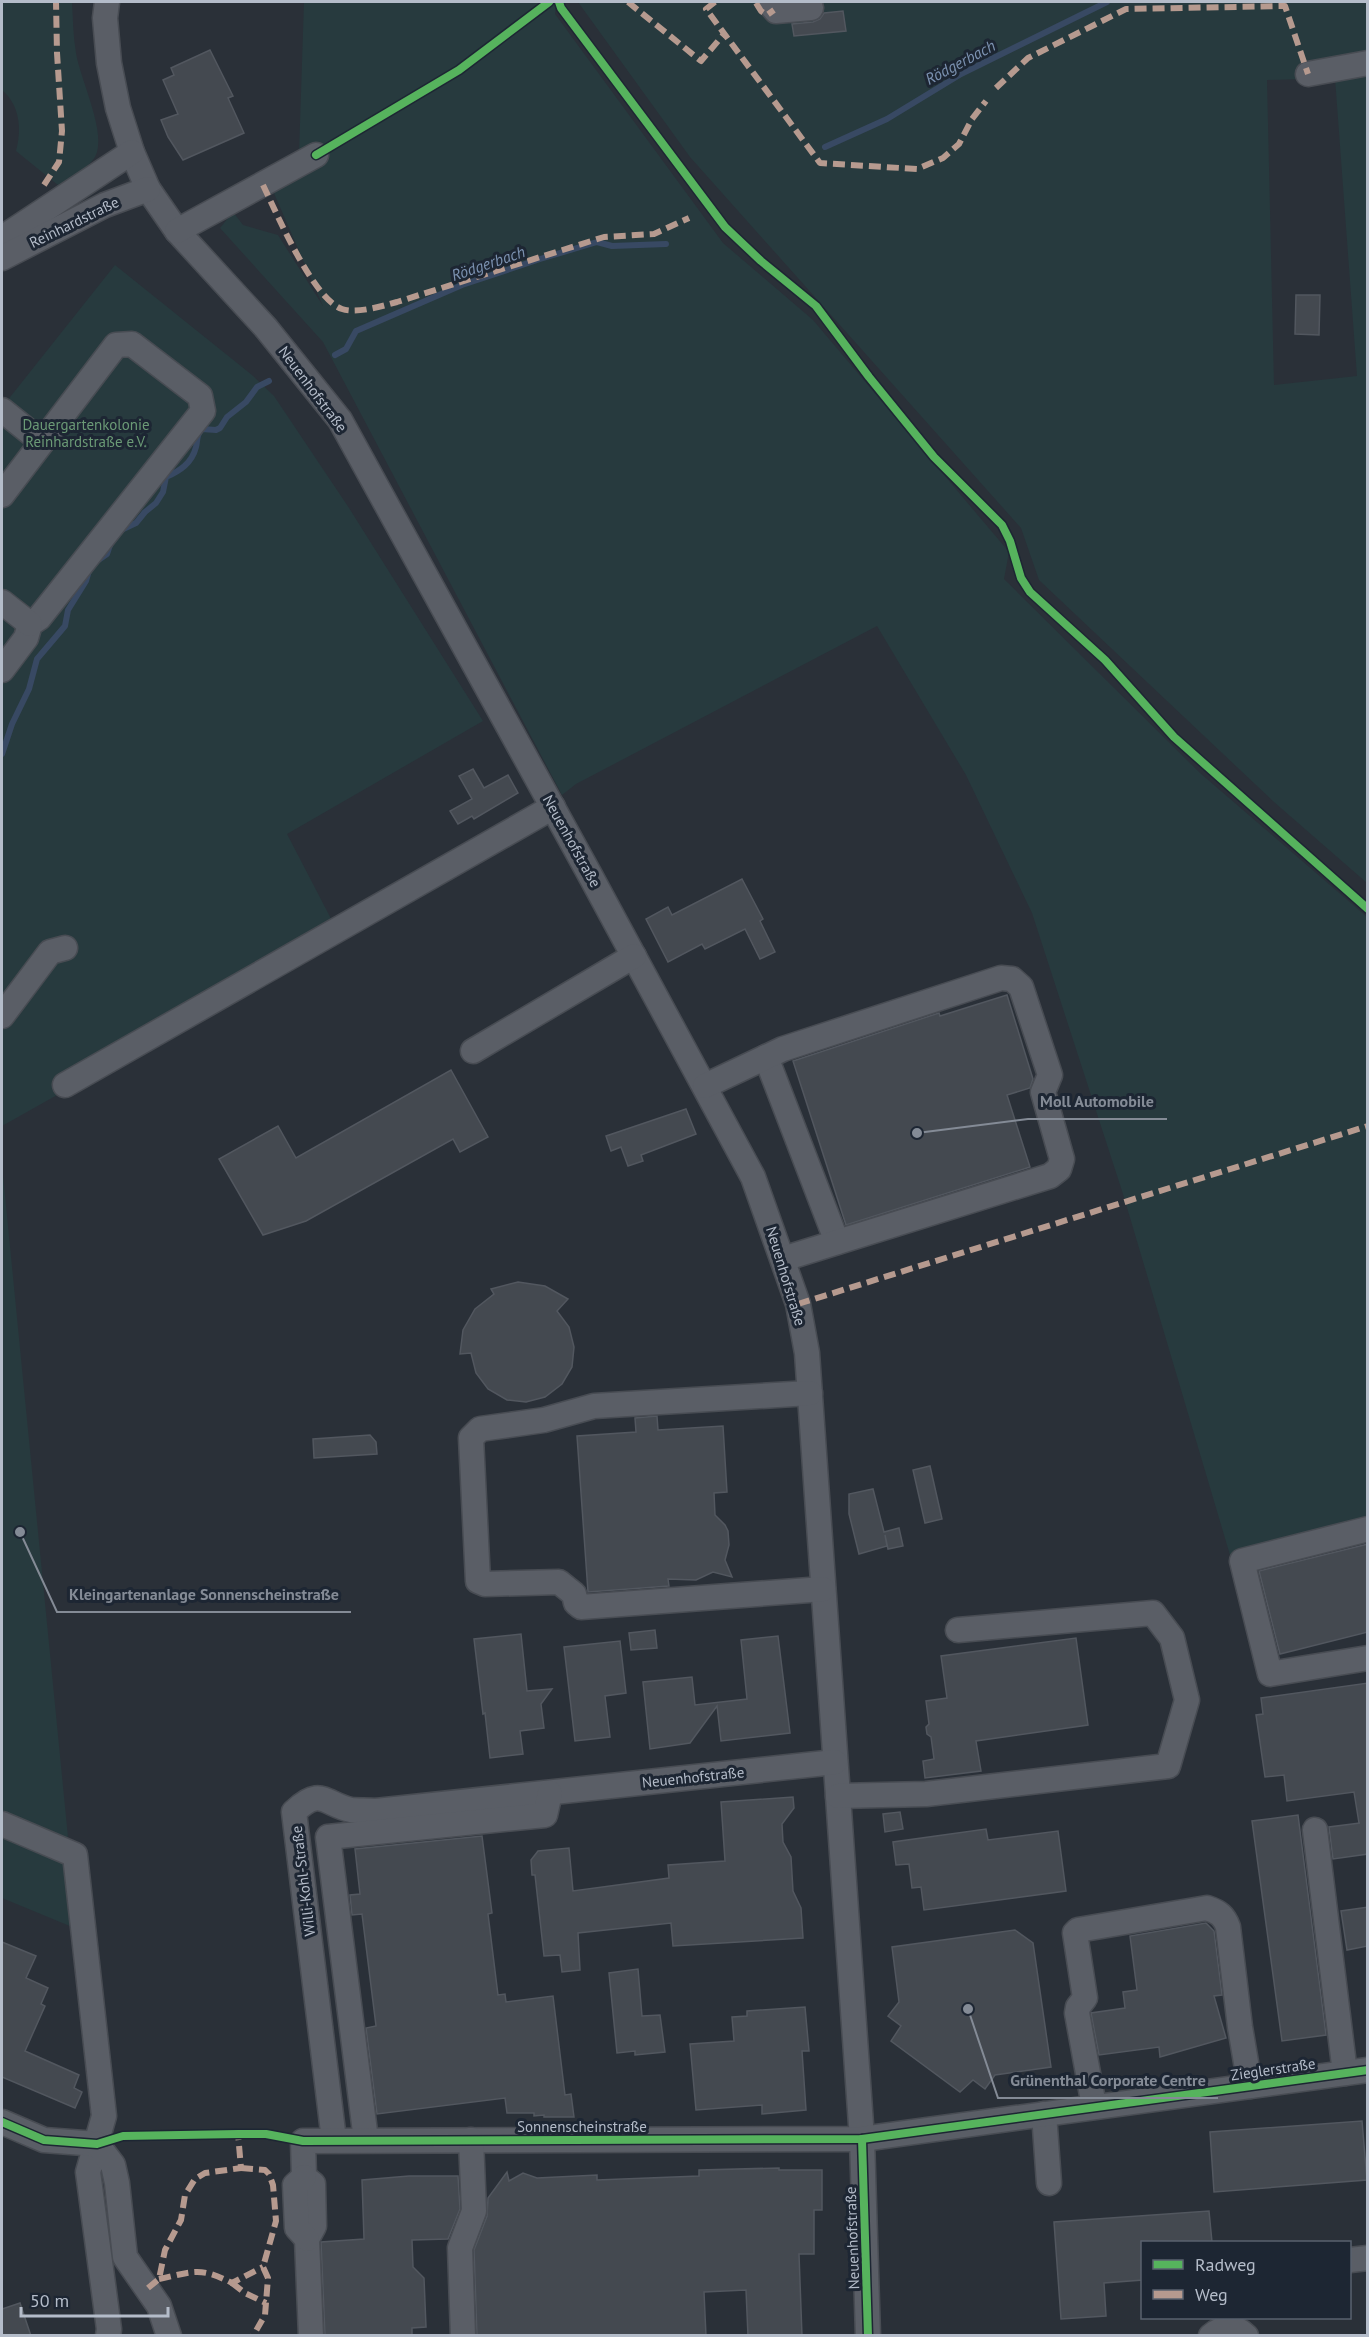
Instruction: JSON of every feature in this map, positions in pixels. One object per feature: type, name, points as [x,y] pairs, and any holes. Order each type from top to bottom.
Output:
[{"type":"street","name":"Neuenhofstraße","points":[[107,2],[105,18],[109,63],[118,108],[147,189],[177,231],[266,328],[340,420],[705,1086],[753,1177],[783,1259],[800,1314],[807,1353],[862,2139],[868,2336]]},
{"type":"street","points":[[768,2],[776,11],[811,8]]},
{"type":"street","points":[[1308,74],[1368,63]]},
{"type":"street","name":"Reinhardstraße","points":[[2,238],[132,152]]},
{"type":"street","points":[[177,231],[316,155]]},
{"type":"street","name":"Reinhardstraße","points":[[2,258],[105,205],[147,189]]},
{"type":"street","points":[[2,495],[116,345],[132,344],[200,396],[203,411],[39,618],[30,624],[26,638],[2,670]]},
{"type":"street","points":[[2,410],[42,442]]},
{"type":"street","points":[[2,602],[30,624]]},
{"type":"street","points":[[65,1085],[553,807]]},
{"type":"street","points":[[2,1016],[50,952],[65,948]]},
{"type":"street","points":[[473,1051],[634,956]]},
{"type":"street","points":[[705,1086],[783,1049],[1001,978],[1012,979],[1021,987],[1050,1075],[1043,1092],[1062,1160],[1059,1169],[1050,1176],[783,1259]]},
{"type":"street","points":[[766,1057],[837,1242]]},
{"type":"street","points":[[810,1393],[594,1406],[544,1420],[480,1430],[471,1438],[478,1581],[485,1584],[559,1582],[574,1594],[576,1603],[581,1607],[823,1589]]},
{"type":"street","points":[[1368,1529],[1242,1561],[1270,1674],[1368,1658]]},
{"type":"street","points":[[838,1796],[926,1794],[1168,1766],[1186,1700],[1172,1638],[1154,1613],[958,1630]]},
{"type":"street","name":"Neuenhofstraße","points":[[550,1793],[835,1762]]},
{"type":"street","points":[[366,2140],[328,1838],[545,1815],[550,1793]]},
{"type":"street","name":"Willi-Kohl-Straße","points":[[334,2140],[294,1812],[306,1801],[322,1798],[351,1810],[376,1811],[550,1793]]},
{"type":"street","points":[[2,1824],[75,1855],[104,2116],[88,2172],[109,2329],[108,2336]]},
{"type":"street","points":[[1315,1830],[1356,2072]]},
{"type":"street","points":[[1094,2106],[1077,2013],[1078,2007],[1085,1998],[1076,1933],[1078,1930],[1207,1908],[1217,1911],[1224,1917],[1228,1927],[1250,2086]]},
{"type":"street","name":"Zieglerstraße","points":[[862,2139],[1356,2072]]},
{"type":"street","points":[[1044,2114],[1048,2183]]},
{"type":"street","points":[[2,2122],[44,2140],[97,2144],[113,2164],[125,2257],[159,2306],[169,2336]]},
{"type":"street","name":"Sonnenscheinstraße","points":[[311,2336],[307,2239],[297,2228],[294,2185],[304,2177],[303,2141],[862,2139]]},
{"type":"street","points":[[464,2336],[460,2248],[474,2211],[471,2140]]},
{"type":"street","points":[[1351,2260],[1368,2258]]},
{"type":"street","points":[[1211,2336],[1225,2328],[1241,2327]]},
{"type":"green space","points":[[2,2],[72,2],[76,53],[96,121],[98,147],[95,157],[88,165],[58,185],[16,151],[19,135],[18,118],[13,103],[2,90]]},
{"type":"green space","points":[[304,2],[556,2],[555,14],[723,243],[813,320],[1009,552],[1004,579],[1200,773],[1367,917],[1367,1516],[1230,1555],[1123,1194],[1032,913],[966,775],[877,626],[576,784],[562,795],[323,342],[220,228],[233,212],[243,225],[278,235],[323,306],[273,191],[299,154]]},
{"type":"green space","points":[[578,2],[1367,2],[1367,883],[1274,802],[1039,580],[1021,528],[690,157]],"holes":[[[1335,78],[1357,376],[1274,385],[1267,80]]]},
{"type":"green space","name":"Dauergartenkolonie Reinhardstraße e.V.","points":[[115,265],[252,375],[274,396],[349,508],[483,721],[287,834],[340,936],[2,1126],[2,405]]},
{"type":"green space","points":[[2,1165],[77,1929],[2,1898]]},
{"type":"building","points":[[843,11],[846,31],[794,36],[792,24],[813,22],[820,19],[824,13]]},
{"type":"building","points":[[210,50],[233,96],[228,98],[244,133],[183,160],[168,137],[161,120],[178,114],[163,80],[174,75],[171,68]]},
{"type":"building","points":[[1296,295],[1320,295],[1319,335],[1295,334]]},
{"type":"building","points":[[473,769],[484,788],[508,775],[518,793],[474,819],[472,816],[458,824],[450,811],[472,799],[459,776]]},
{"type":"building","points":[[742,879],[763,919],[760,921],[775,952],[760,959],[745,929],[705,949],[702,944],[668,962],[646,919],[668,907],[672,915]]},
{"type":"building","points":[[1007,995],[1033,1079],[1030,1088],[1007,1095],[1030,1167],[846,1225],[793,1061],[939,1013],[940,1016]]},
{"type":"building","points":[[451,1070],[488,1137],[460,1152],[453,1139],[306,1221],[263,1235],[219,1159],[278,1126],[296,1158]]},
{"type":"building","points":[[686,1109],[696,1134],[641,1155],[643,1161],[628,1166],[621,1147],[611,1151],[606,1136]]},
{"type":"building","points":[[518,1282],[545,1286],[568,1299],[557,1311],[569,1327],[574,1347],[572,1367],[562,1384],[545,1397],[526,1402],[507,1400],[488,1389],[476,1373],[471,1353],[460,1354],[463,1330],[475,1309],[494,1294],[491,1289]]},
{"type":"building","points":[[657,1416],[658,1430],[723,1426],[727,1492],[714,1493],[715,1515],[728,1531],[729,1545],[725,1560],[732,1577],[713,1572],[696,1580],[668,1579],[669,1586],[588,1592],[577,1436],[636,1432],[635,1418]]},
{"type":"building","points":[[370,1435],[376,1442],[377,1454],[314,1458],[313,1439]]},
{"type":"building","points":[[930,1466],[942,1519],[925,1523],[913,1470]]},
{"type":"building","points":[[873,1489],[884,1532],[899,1528],[903,1546],[888,1549],[885,1535],[887,1546],[859,1554],[849,1514],[849,1494]]},
{"type":"building","points":[[1368,1544],[1368,1632],[1280,1654],[1259,1571]]},
{"type":"building","points":[[655,1630],[657,1648],[631,1650],[629,1633]]},
{"type":"building","points":[[521,1634],[527,1691],[552,1689],[541,1704],[544,1728],[520,1731],[523,1754],[490,1758],[474,1639]]},
{"type":"building","points":[[778,1636],[790,1733],[721,1741],[717,1706],[690,1743],[650,1749],[643,1682],[692,1677],[695,1705],[747,1699],[741,1640]]},
{"type":"building","points":[[1076,1638],[1088,1725],[976,1741],[981,1771],[925,1778],[923,1761],[934,1759],[931,1737],[927,1734],[926,1727],[929,1724],[926,1701],[947,1698],[941,1656]]},
{"type":"building","points":[[620,1641],[626,1693],[605,1696],[610,1737],[575,1741],[564,1647]]},
{"type":"building","points":[[1368,1683],[1368,1854],[1333,1859],[1329,1827],[1360,1823],[1354,1792],[1287,1801],[1284,1775],[1265,1777],[1256,1715],[1263,1714],[1261,1698]]},
{"type":"building","points":[[793,1797],[794,1808],[782,1824],[783,1842],[791,1857],[793,1891],[801,1908],[803,1938],[673,1946],[671,1923],[578,1933],[580,1970],[562,1972],[560,1955],[544,1956],[535,1875],[532,1875],[531,1860],[538,1851],[569,1848],[573,1891],[669,1878],[668,1865],[725,1861],[721,1802]]},
{"type":"building","points":[[900,1812],[903,1829],[885,1832],[883,1814]]},
{"type":"building","points":[[1298,1815],[1326,2035],[1282,2041],[1252,1821]]},
{"type":"building","points":[[986,1829],[988,1840],[1058,1831],[1066,1891],[924,1910],[921,1887],[912,1888],[909,1864],[896,1865],[893,1842]]},
{"type":"building","points":[[482,1836],[492,1913],[488,1914],[498,1995],[505,1994],[506,2002],[553,1996],[565,2095],[571,2094],[574,2117],[507,2113],[505,2098],[377,2114],[366,2028],[376,2026],[362,1914],[352,1915],[350,1895],[360,1894],[355,1849]]},
{"type":"building","points":[[1368,1907],[1368,1946],[1347,1950],[1341,1911]]},
{"type":"building","points":[[1206,1923],[1214,1931],[1222,1995],[1214,1996],[1226,2038],[1160,2057],[1159,2047],[1099,2055],[1091,2013],[1125,2008],[1123,1992],[1137,1990],[1130,1936]]},
{"type":"building","points":[[1015,1930],[1033,1943],[1051,2067],[995,2075],[985,2089],[973,2080],[960,2092],[891,2041],[901,2026],[888,2016],[899,2002],[892,1947]]},
{"type":"building","points":[[2,1942],[36,1956],[26,1978],[48,1988],[41,2004],[45,2006],[25,2051],[79,2075],[74,2088],[82,2092],[75,2108],[2,2077]]},
{"type":"building","points":[[638,1969],[642,2016],[660,2015],[665,2052],[635,2055],[635,2051],[617,2053],[609,1973]]},
{"type":"building","points":[[805,2007],[809,2051],[802,2051],[806,2110],[762,2114],[762,2105],[696,2110],[690,2044],[734,2041],[732,2017],[747,2016],[747,2011]]},
{"type":"building","points":[[1362,2121],[1367,2180],[1214,2192],[1210,2132]]},
{"type":"building","points":[[779,2168],[779,2170],[822,2170],[822,2210],[814,2210],[814,2254],[799,2254],[802,2336],[748,2336],[746,2290],[704,2292],[706,2336],[477,2336],[474,2250],[487,2216],[488,2198],[507,2172],[509,2181],[523,2173],[537,2178],[597,2175],[597,2180],[699,2176],[699,2170]]},
{"type":"building","points":[[409,2176],[458,2176],[460,2209],[448,2239],[412,2240],[413,2267],[424,2278],[426,2327],[412,2328],[412,2336],[325,2336],[321,2242],[364,2239],[362,2180]]},
{"type":"building","points":[[1209,2211],[1212,2241],[1141,2241],[1141,2280],[1104,2283],[1106,2316],[1061,2319],[1054,2222]]},
{"type":"building","points":[[20,2303],[31,2336],[2,2336],[2,2309]]},
{"type":"waterway","name":"Rödgerbach","points":[[825,147],[887,119],[961,74],[1107,2]]},
{"type":"waterway","name":"Rödgerbach","points":[[335,355],[346,349],[356,331],[462,285],[597,242],[612,246],[666,244]]},
{"type":"waterway","name":"Rödgerbach","points":[[119,531],[136,523],[156,503],[163,492],[166,477],[181,469],[192,458],[200,431],[220,428],[227,417],[246,402],[257,387],[269,381]]},
{"type":"waterway","name":"Rödgerbach","points":[[97,561],[107,554],[112,539]]},
{"type":"waterway","name":"Rödgerbach","points":[[2,754],[12,724],[29,689],[37,659],[65,626],[68,610],[86,581],[89,571]]},
{"type":"marked path","points":[[44,185],[59,162],[62,131],[56,2]]},
{"type":"marked path","points":[[628,2],[701,61],[724,34]]},
{"type":"marked path","points":[[715,2],[706,9],[820,163],[917,169],[943,158],[959,144],[972,119],[986,101]]},
{"type":"marked path","points":[[756,3],[767,15],[774,10]]},
{"type":"marked path","points":[[996,88],[1028,58],[1126,9],[1285,6],[1308,74]]},
{"type":"marked path","points":[[263,185],[297,254],[319,289],[331,302],[342,309],[355,311],[397,302],[604,237],[654,234],[689,218]]},
{"type":"marked path","points":[[798,1304],[1368,1126]]},
{"type":"marked path","points":[[148,2288],[159,2279],[165,2250],[181,2220],[185,2195],[195,2179],[205,2173],[241,2168],[238,2134]]},
{"type":"marked path","points":[[241,2168],[265,2170],[269,2174],[273,2185],[276,2221],[263,2267],[268,2278],[265,2315],[253,2336]]},
{"type":"marked path","points":[[159,2279],[203,2272],[232,2283],[263,2267]]},
{"type":"marked path","points":[[232,2283],[245,2293],[266,2303]]},
{"type":"cycle path","points":[[316,155],[459,70],[549,2]]},
{"type":"cycle path","points":[[559,2],[561,8],[725,227],[761,261],[816,306],[869,377],[934,457],[1002,525],[1010,541],[1021,578],[1030,592],[1105,660],[1174,737],[1368,909]]},
{"type":"cycle path","points":[[2,2122],[44,2140],[97,2144],[123,2136],[238,2134],[266,2134],[303,2141],[862,2139],[1368,2070]]},
{"type":"cycle path","points":[[862,2139],[868,2336]]},
{"type":"place","name":"Moll Automobile","points":[[917,1133]]},
{"type":"place","name":"Kleingartenanlage Sonnenscheinstraße","points":[[20,1532]]},
{"type":"place","name":"Grünenthal Corporate Centre","points":[[968,2009]]}]
